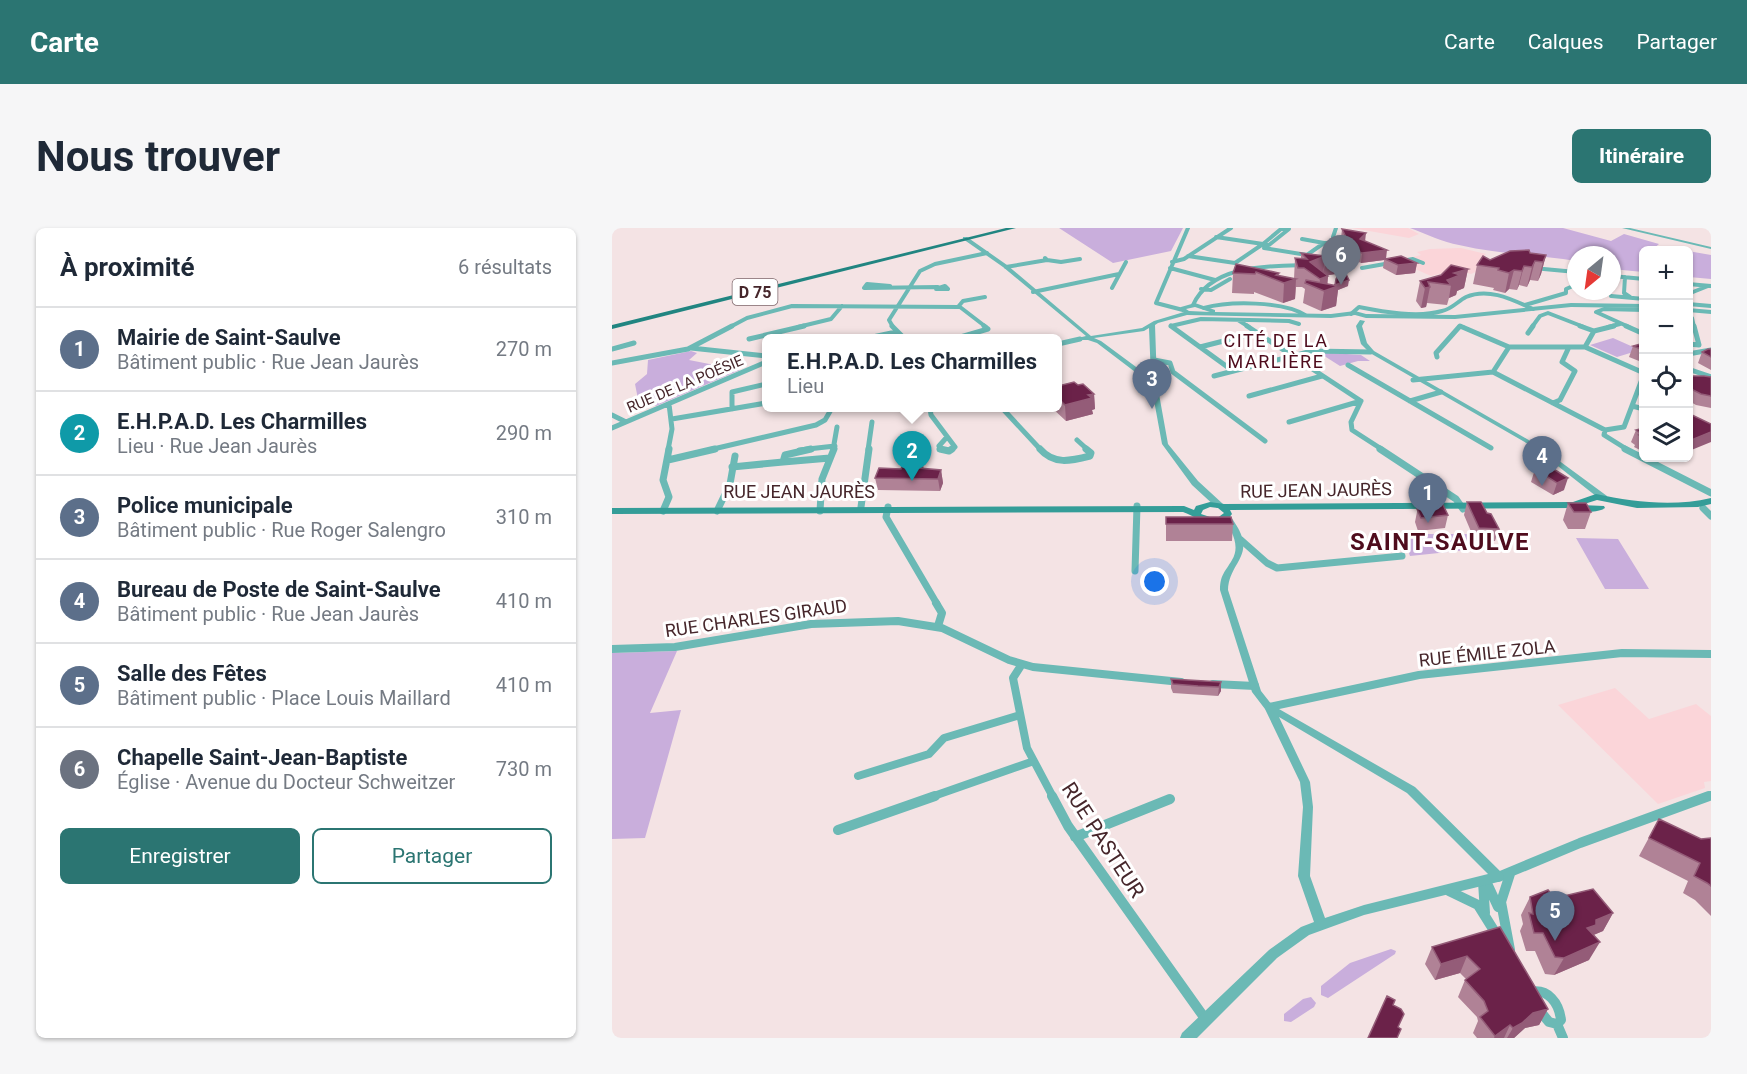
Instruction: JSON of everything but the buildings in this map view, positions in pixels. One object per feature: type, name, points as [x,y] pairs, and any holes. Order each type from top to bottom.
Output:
[{"type":"main road","name":"D 75","points":[[966,239],[1006,228]]},
{"type":"main road","name":"D 75","points":[[612,327],[1013,228]]},
{"type":"main road","name":"RUE JEAN JAURÈS","points":[[1224,511],[1574,506],[1590,499]]},
{"type":"main road","points":[[1590,499],[1605,503]]},
{"type":"main road","name":"RUE JEAN JAURÈS","points":[[1605,503],[1698,504],[1711,501]]},
{"type":"main road","name":"RUE JEAN JAURÈS","points":[[1462,507],[1605,503],[1707,508]]},
{"type":"main road","name":"RUE JEAN JAURÈS","points":[[614,511],[664,509],[1184,509],[1203,505]]},
{"type":"main road","points":[[1203,505],[1224,511],[1216,522],[1203,520],[1203,505]]},
{"type":"main road","name":"RUE JEAN JAURÈS","points":[[820,509],[861,507],[888,509]]},
{"type":"street","points":[[1188,228],[1156,303],[1197,314],[1305,315],[1364,319],[1387,314],[1443,311],[1468,296],[1480,294],[1493,294],[1533,309]]},
{"type":"street","points":[[1173,262],[1188,256],[1231,228]]},
{"type":"street","points":[[1336,228],[1333,235],[1340,253]]},
{"type":"street","points":[[1624,228],[1711,248]]},
{"type":"street","points":[[1188,256],[1233,264],[1282,229],[1289,229],[1271,245],[1259,246]]},
{"type":"street","points":[[1216,237],[1306,255],[1324,243]]},
{"type":"street","points":[[966,239],[1006,267],[1033,292],[1143,373],[1154,384]]},
{"type":"street","points":[[1302,239],[1335,243]]},
{"type":"street","points":[[898,334],[889,321],[919,272],[927,267],[987,253]]},
{"type":"street","points":[[1006,267],[1046,259],[1062,262],[1080,259]]},
{"type":"street","points":[[1356,266],[1364,269],[1413,259],[1423,263]]},
{"type":"street","points":[[1112,288],[1126,262]]},
{"type":"street","points":[[1062,343],[1152,328],[1193,305],[1201,289],[1215,280],[1251,271],[1314,267]]},
{"type":"street","points":[[1526,267],[1567,273]]},
{"type":"street","points":[[1170,268],[1215,280]]},
{"type":"street","points":[[1201,289],[1211,290],[1228,279],[1251,271]]},
{"type":"street","points":[[1033,292],[1079,283],[1090,278],[1119,274]]},
{"type":"street","points":[[1621,277],[1639,280]]},
{"type":"street","points":[[1625,278],[1624,294],[1632,298]]},
{"type":"street","points":[[1624,287],[1639,282]]},
{"type":"street","points":[[890,286],[864,288],[867,284],[938,287]]},
{"type":"street","points":[[1693,284],[1710,286]]},
{"type":"street","points":[[1693,293],[1710,286]]},
{"type":"street","points":[[1523,305],[1566,293],[1567,289]]},
{"type":"street","points":[[958,307],[963,301],[985,297]]},
{"type":"street","points":[[1621,297],[1639,299]]},
{"type":"street","points":[[1693,304],[1711,306]]},
{"type":"street","points":[[1193,305],[1227,313]]},
{"type":"street","points":[[1197,314],[1215,305],[1298,309],[1305,315]]},
{"type":"street","points":[[1350,317],[1359,307],[1387,314],[1455,317],[1581,305],[1639,308]]},
{"type":"street","points":[[691,348],[739,322],[790,306],[958,307],[966,309],[988,330],[974,334]]},
{"type":"street","points":[[770,334],[832,319],[842,306]]},
{"type":"street","points":[[1639,308],[1596,311],[1639,332]]},
{"type":"street","points":[[1693,310],[1711,312]]},
{"type":"street","points":[[1528,333],[1539,317],[1546,314],[1559,315],[1594,330],[1620,324]]},
{"type":"street","points":[[1350,317],[1360,344],[1369,352],[1537,451],[1590,499]]},
{"type":"street","points":[[1364,319],[1359,326],[1369,352]]},
{"type":"street","points":[[1233,371],[1171,326],[1194,320],[1289,321],[1299,324]]},
{"type":"street","points":[[1238,320],[1361,401]]},
{"type":"street","points":[[1693,322],[1699,345]]},
{"type":"street","points":[[1437,357],[1436,353],[1459,326],[1465,326],[1509,347],[1585,347],[1639,372]]},
{"type":"street","points":[[1152,328],[1154,384],[1166,447],[1203,505]]},
{"type":"street","points":[[1585,347],[1594,330]]},
{"type":"street","points":[[888,334],[896,332]]},
{"type":"street","points":[[1200,347],[1255,333]]},
{"type":"street","points":[[749,339],[762,336]]},
{"type":"street","points":[[612,349],[634,343]]},
{"type":"street","points":[[1693,344],[1710,350]]},
{"type":"street","points":[[1493,372],[1509,347]]},
{"type":"street","points":[[1553,403],[1561,399],[1575,370],[1562,362],[1569,347]]},
{"type":"street","points":[[612,363],[691,348],[762,356]]},
{"type":"street","points":[[1693,353],[1710,350]]},
{"type":"street","points":[[1214,376],[1315,351],[1369,352]]},
{"type":"street","points":[[1154,360],[1169,363],[1173,372],[1265,441]]},
{"type":"street","name":"RUE DE LA POÉSIE","points":[[612,429],[762,364]]},
{"type":"street","points":[[1348,365],[1491,448]]},
{"type":"street","points":[[1693,370],[1711,377]]},
{"type":"street","points":[[1143,373],[1153,372]]},
{"type":"street","points":[[1415,379],[1493,372],[1605,430],[1623,428],[1639,387]]},
{"type":"street","points":[[1249,396],[1322,376]]},
{"type":"street","points":[[1429,387],[1441,377]]},
{"type":"street","points":[[732,409],[732,392],[762,385]]},
{"type":"street","points":[[1410,401],[1439,393],[1541,450],[1605,503]]},
{"type":"street","points":[[1289,422],[1361,401]]},
{"type":"street","points":[[1361,401],[1351,422],[1351,428],[1462,507]]},
{"type":"street","points":[[664,509],[669,495],[663,480],[668,460],[672,419],[669,404]]},
{"type":"street","points":[[672,419],[762,404]]},
{"type":"street","points":[[1632,406],[1640,408]]},
{"type":"street","points":[[668,460],[814,426],[825,420],[830,412]]},
{"type":"street","points":[[930,412],[947,437]]},
{"type":"street","points":[[1006,412],[1048,458],[1068,462],[1091,455],[1077,440]]},
{"type":"street","points":[[612,415],[626,422]]},
{"type":"street","points":[[861,507],[872,422]]},
{"type":"street","points":[[820,509],[822,479],[835,446],[837,427]]},
{"type":"street","points":[[1605,430],[1604,435],[1618,445],[1711,492]]},
{"type":"street","points":[[783,462],[785,455],[791,451],[835,446]]},
{"type":"street","points":[[719,509],[730,484],[735,456]]},
{"type":"street","points":[[732,467],[830,458]]},
{"type":"street","points":[[1135,571],[1137,508]]},
{"type":"street","points":[[1707,508],[1711,516]]},
{"type":"street","points":[[888,509],[886,517],[940,607],[943,615],[938,626]]},
{"type":"street","points":[[1224,511],[1239,536],[1240,552],[1226,578],[1224,587],[1258,694],[1269,707],[1305,782],[1308,807],[1304,876],[1321,924]]},
{"type":"street","points":[[1216,522],[1239,536],[1274,568],[1402,556]]},
{"type":"street","name":"RUE CHARLES GIRAUD","points":[[612,649],[672,647],[831,622],[890,621],[938,626],[1022,664],[1137,679],[1188,682]]},
{"type":"street","name":"RUE ÉMILE ZOLA","points":[[1269,707],[1419,675],[1630,653],[1711,654]]},
{"type":"street","name":"RUE PASTEUR","points":[[1022,664],[1013,676],[1026,744],[1034,761],[1075,837],[1206,1020]]},
{"type":"street","points":[[1200,683],[1255,686]]},
{"type":"street","points":[[1269,707],[1411,790],[1494,879],[1501,893],[1501,914]]},
{"type":"street","points":[[858,776],[929,754],[946,737],[1020,715]]},
{"type":"street","points":[[838,830],[1034,761]]},
{"type":"street","points":[[1187,1038],[1283,945],[1321,924],[1364,910],[1494,879],[1580,843],[1711,795]]},
{"type":"street","points":[[1075,837],[1170,799]]},
{"type":"street","points":[[1485,914],[1494,879]]},
{"type":"street","points":[[1449,891],[1471,900],[1485,914],[1512,957],[1494,879]]},
{"type":"street","points":[[1557,1024],[1561,1020],[1561,1014],[1552,999],[1540,990],[1527,987],[1543,1016],[1557,1024],[1563,1038]]},
{"type":"shaded area","points":[[1059,228],[1183,228],[1171,251],[1113,263]]},
{"type":"shaded area","points":[[1352,228],[1408,228],[1419,234],[1409,238]]},
{"type":"shaded area","points":[[1410,228],[1563,228],[1611,241],[1624,234],[1659,244],[1639,246],[1639,272],[1621,270],[1621,246],[1567,246],[1567,260],[1473,248],[1441,240]]},
{"type":"shaded area","points":[[1461,248],[1486,254],[1480,259],[1487,262],[1484,268],[1471,274],[1457,270],[1431,276],[1397,261],[1421,255],[1417,252],[1430,249]]},
{"type":"shaded area","points":[[1693,252],[1711,255],[1711,279],[1693,277]]},
{"type":"shaded area","points":[[1613,338],[1639,350],[1617,357],[1590,345]]},
{"type":"shaded area","points":[[691,351],[697,353],[689,360],[740,370],[656,406],[638,399],[635,384],[647,374],[648,360]]},
{"type":"shaded area","points":[[1318,352],[1361,355],[1370,361],[1358,361],[1340,366]]},
{"type":"shaded area","points":[[1402,534],[1468,534],[1477,549],[1410,556]]},
{"type":"shaded area","points":[[1576,538],[1618,539],[1649,589],[1605,589]]},
{"type":"shaded area","points":[[677,651],[650,713],[681,710],[645,838],[612,839],[612,653]]},
{"type":"shaded area","points":[[1615,688],[1649,719],[1696,704],[1711,716],[1711,781],[1704,782],[1705,788],[1658,804],[1558,705]]},
{"type":"shaded area","points":[[1391,949],[1396,951],[1395,954],[1328,998],[1321,995],[1321,986],[1350,963]]},
{"type":"shaded area","points":[[1311,997],[1316,1003],[1314,1007],[1291,1022],[1284,1021],[1284,1014],[1303,999]]},
{"type":"place","name":"Chapelle Saint-Jean-Baptiste","points":[[1341,285]]},
{"type":"place","name":"Police municipale","points":[[1152,409]]},
{"type":"place","name":"E.H.P.A.D. Les Charmilles","points":[[912,481]]},
{"type":"place","name":"Bureau de Poste de Saint-Saulve","points":[[1542,486]]},
{"type":"place","name":"Mairie de Saint-Saulve","points":[[1428,523]]},
{"type":"place","name":"Salle des Fêtes","points":[[1555,941]]},
{"type":"district","name":"CITÉ DE LA MARLIÈRE","points":[[1276,350]]},
{"type":"district","name":"SAINT-SAULVE","points":[[1440,542]]}]
